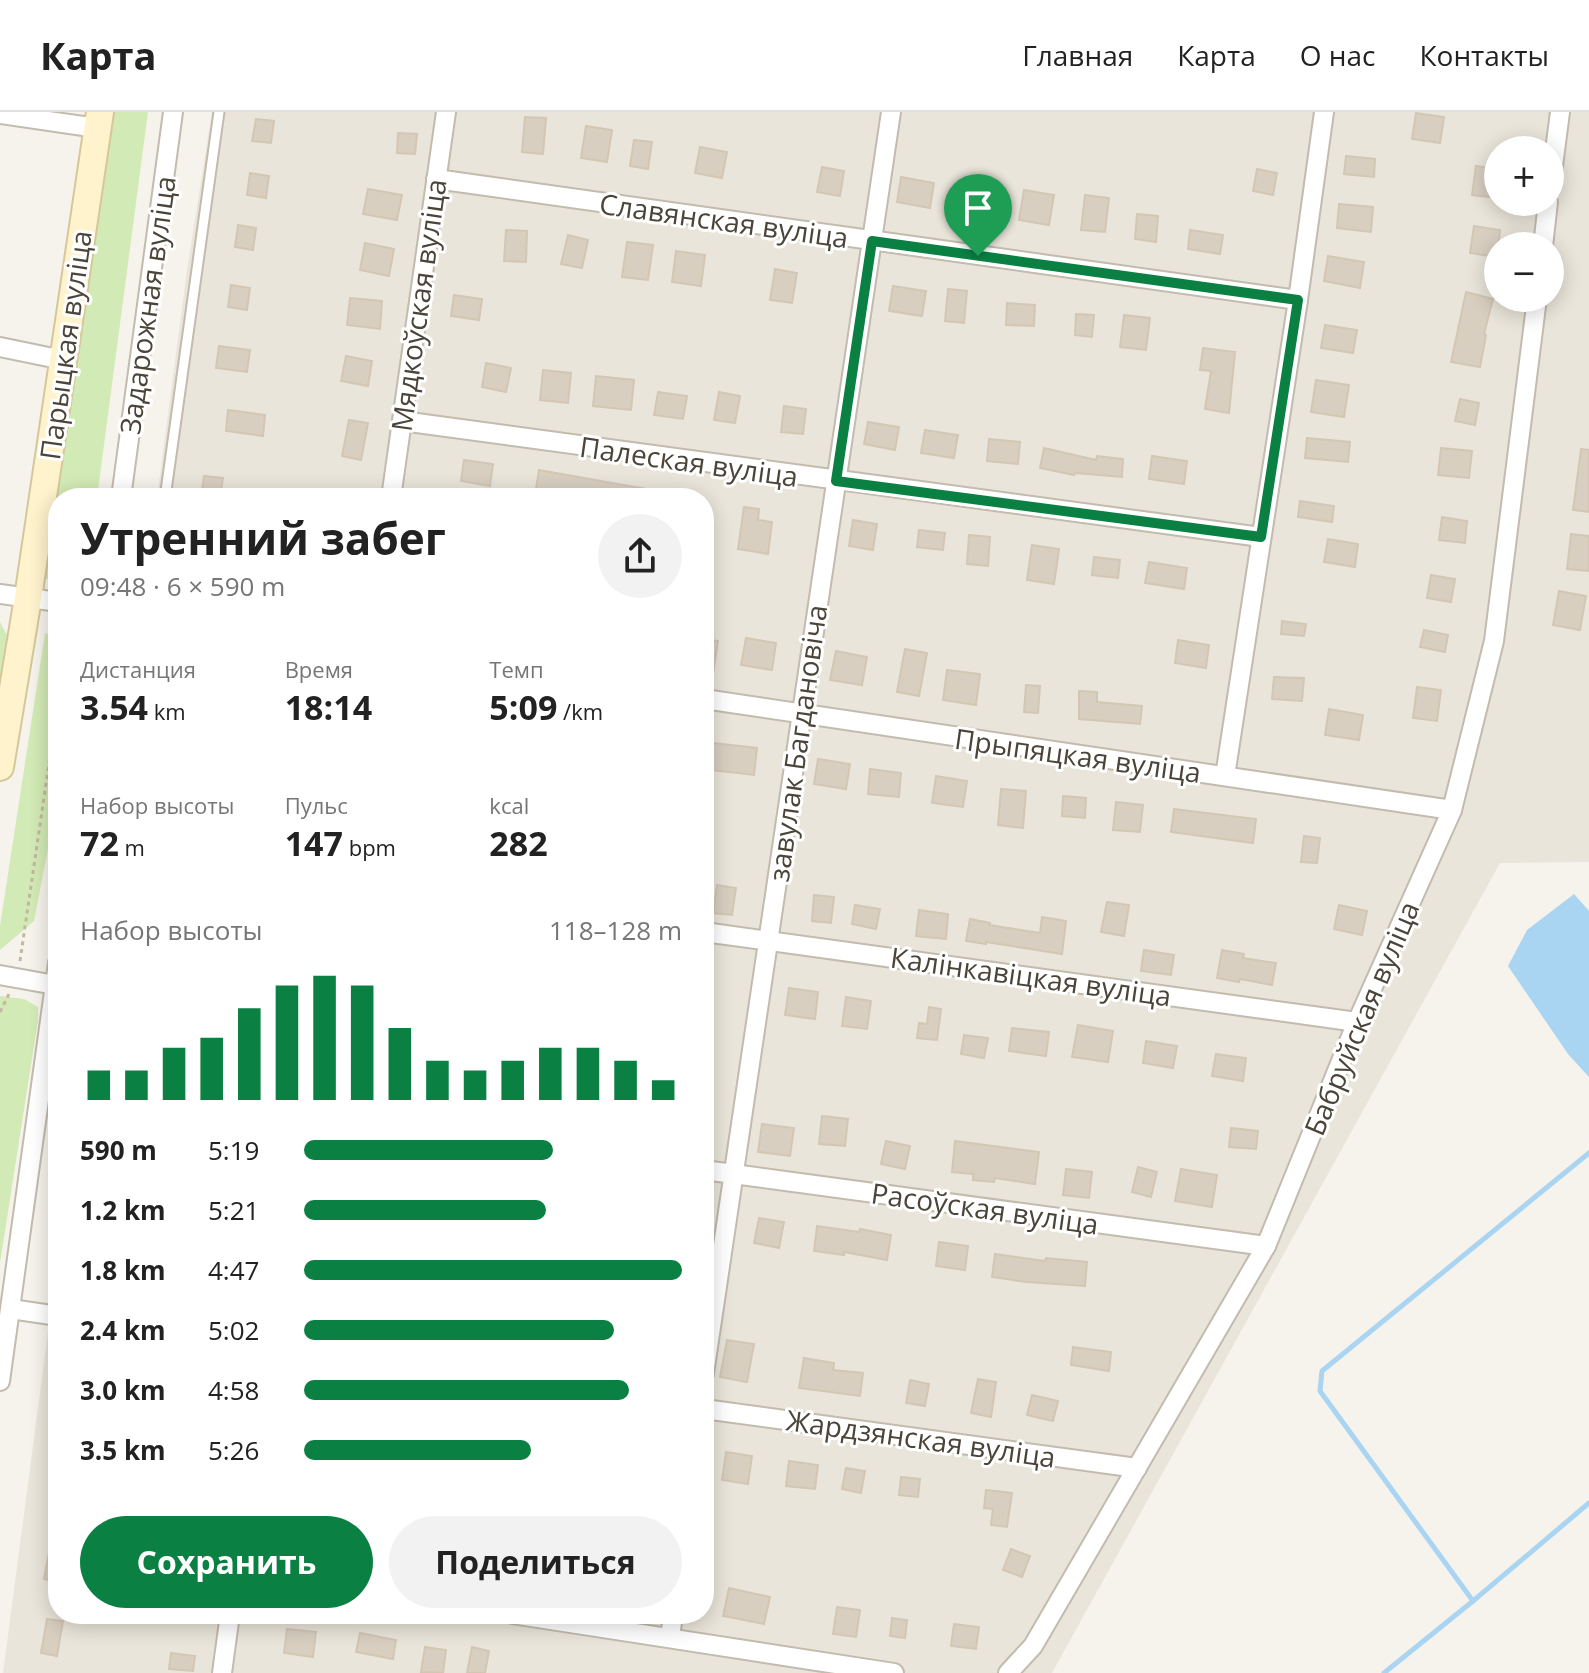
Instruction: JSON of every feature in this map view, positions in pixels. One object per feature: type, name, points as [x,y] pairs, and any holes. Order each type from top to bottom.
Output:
[{"type":"main road","name":"Парыцкая вуліца","points":[[0,767],[98,120]]},
{"type":"street","name":"Задарожная вуліца","points":[[122,488],[173,112]]},
{"type":"street","name":"Мядкоўская вуліца","points":[[392,488],[446,112]]},
{"type":"street","name":"завулак Багдановіча","points":[[714,1307],[891,112]]},
{"type":"street","points":[[1225,776],[1324,112]]},
{"type":"street","points":[[1557,136],[1560,112]]},
{"type":"street","points":[[0,114],[98,120]]},
{"type":"street","name":"Славянская вуліца","points":[[436,179],[1298,300]]},
{"type":"street","name":"Бабруйская вуліца","points":[[1008,1673],[1033,1646],[1266,1246],[1357,1022],[1452,810],[1494,641],[1535,312]]},
{"type":"street","points":[[0,347],[63,360]]},
{"type":"street","name":"Палеская вуліца","points":[[402,421],[1261,537]]},
{"type":"street","points":[[0,594],[48,601]]},
{"type":"street","name":"Прыпяцкая вуліца","points":[[714,701],[1452,810]]},
{"type":"street","name":"Калінкавіцкая вуліца","points":[[714,933],[1357,1022]]},
{"type":"street","points":[[9,976],[48,984]]},
{"type":"street","points":[[0,1381],[48,1037]]},
{"type":"street","name":"Расоўская вуліца","points":[[714,1171],[1266,1246]]},
{"type":"street","points":[[11,1309],[48,1315]]},
{"type":"street","name":"Жардзянская вуліца","points":[[714,1410],[1137,1468]]},
{"type":"street","points":[[222,1673],[229,1624]]},
{"type":"street","points":[[578,1624],[894,1673]]},
{"type":"street","points":[[670,1638],[672,1624]]},
{"type":"lane","points":[[166,488],[219,112]]},
{"type":"path","points":[[0,1012],[48,758]]},
{"type":"shaded area","points":[[212,112],[1589,112],[1589,862],[1500,863],[1052,1673],[3,1673],[48,1332],[48,1624],[714,1624],[714,488],[158,488],[187,270]]},
{"type":"green space","points":[[113,112],[148,112],[98,488],[58,488]]},
{"type":"green space","points":[[0,622],[9,646],[0,704]]},
{"type":"green space","points":[[45,633],[48,634],[48,849],[34,921],[0,950],[0,926]]},
{"type":"green space","points":[[0,996],[24,999],[38,1007],[38,1020],[0,1263]]},
{"type":"water","points":[[1574,894],[1589,911],[1589,1077],[1568,1054],[1508,966],[1527,930]]},
{"type":"building","points":[[1416,113],[1444,117],[1440,143],[1412,139]]},
{"type":"building","points":[[525,117],[546,118],[543,154],[522,152]]},
{"type":"building","points":[[256,119],[274,121],[271,143],[252,141]]},
{"type":"building","points":[[586,126],[612,130],[607,162],[581,158]]},
{"type":"building","points":[[398,133],[417,134],[415,154],[397,153]]},
{"type":"building","points":[[634,140],[652,142],[648,169],[630,166]]},
{"type":"building","points":[[700,147],[727,152],[722,178],[695,173]]},
{"type":"building","points":[[1346,156],[1375,159],[1374,177],[1344,174]]},
{"type":"building","points":[[1476,166],[1484,167],[1484,196],[1472,195]]},
{"type":"building","points":[[822,167],[844,171],[840,196],[817,192]]},
{"type":"building","points":[[1257,169],[1277,173],[1273,195],[1253,191]]},
{"type":"building","points":[[250,173],[269,176],[266,198],[247,195]]},
{"type":"building","points":[[901,177],[934,183],[930,208],[897,202]]},
{"type":"building","points":[[959,186],[996,190],[992,219],[955,215]]},
{"type":"building","points":[[368,189],[402,195],[397,220],[363,214]]},
{"type":"building","points":[[1024,190],[1054,195],[1049,225],[1019,220]]},
{"type":"building","points":[[1085,195],[1109,198],[1105,232],[1081,230]]},
{"type":"building","points":[[1339,204],[1373,207],[1371,232],[1337,228]]},
{"type":"building","points":[[1137,214],[1158,216],[1156,242],[1135,239]]},
{"type":"building","points":[[238,225],[256,228],[253,250],[235,247]]},
{"type":"building","points":[[1474,226],[1500,230],[1484,232],[1484,255],[1470,253]]},
{"type":"building","points":[[506,230],[527,231],[526,262],[504,261]]},
{"type":"building","points":[[1190,230],[1223,235],[1220,254],[1188,249]]},
{"type":"building","points":[[568,235],[588,240],[582,268],[561,264]]},
{"type":"building","points":[[627,242],[653,245],[648,280],[622,277]]},
{"type":"building","points":[[365,243],[394,249],[389,276],[360,270]]},
{"type":"building","points":[[676,251],[705,255],[701,286],[672,282]]},
{"type":"building","points":[[1328,256],[1364,262],[1360,288],[1324,281]]},
{"type":"building","points":[[775,269],[797,273],[792,303],[770,300]]},
{"type":"building","points":[[231,285],[250,288],[247,310],[228,307]]},
{"type":"building","points":[[893,286],[926,291],[922,316],[889,311]]},
{"type":"building","points":[[948,289],[967,291],[964,323],[945,321]]},
{"type":"building","points":[[1466,292],[1484,297],[1484,312],[1490,312],[1480,367],[1451,362]]},
{"type":"building","points":[[454,295],[482,299],[479,320],[451,316]]},
{"type":"building","points":[[350,298],[382,301],[380,329],[347,325]]},
{"type":"building","points":[[1007,303],[1035,305],[1034,326],[1006,325]]},
{"type":"building","points":[[1076,314],[1094,315],[1092,337],[1075,335]]},
{"type":"building","points":[[1124,315],[1150,318],[1146,350],[1120,347]]},
{"type":"building","points":[[1325,325],[1357,330],[1353,353],[1321,348]]},
{"type":"building","points":[[219,346],[250,350],[247,372],[216,368]]},
{"type":"building","points":[[1203,348],[1235,352],[1229,413],[1205,409],[1211,371],[1200,370]]},
{"type":"building","points":[[346,356],[372,361],[368,386],[341,381]]},
{"type":"building","points":[[486,363],[511,368],[506,392],[482,387]]},
{"type":"building","points":[[543,370],[571,373],[568,403],[540,400]]},
{"type":"building","points":[[596,376],[634,380],[631,410],[593,406]]},
{"type":"building","points":[[1316,380],[1349,385],[1344,417],[1311,412]]},
{"type":"building","points":[[658,392],[687,396],[683,419],[654,415]]},
{"type":"building","points":[[719,392],[740,396],[735,423],[714,420]]},
{"type":"building","points":[[1460,399],[1479,403],[1475,425],[1455,421]]},
{"type":"building","points":[[784,406],[806,409],[803,434],[781,432]]},
{"type":"building","points":[[228,410],[265,415],[263,436],[226,431]]},
{"type":"building","points":[[349,420],[368,423],[361,460],[342,456]]},
{"type":"building","points":[[868,422],[899,427],[895,450],[864,444]]},
{"type":"building","points":[[925,430],[958,435],[954,458],[921,453]]},
{"type":"building","points":[[1307,438],[1350,442],[1348,462],[1305,458]]},
{"type":"building","points":[[989,439],[1020,442],[1018,464],[987,461]]},
{"type":"building","points":[[1044,448],[1096,460],[1097,456],[1123,459],[1122,477],[1074,475],[1040,468]]},
{"type":"building","points":[[1441,448],[1472,451],[1469,478],[1438,475]]},
{"type":"building","points":[[1581,449],[1589,450],[1589,512],[1573,510]]},
{"type":"building","points":[[1152,456],[1187,461],[1184,484],[1149,479]]},
{"type":"building","points":[[464,460],[493,464],[490,486],[461,481]]},
{"type":"building","points":[[539,470],[641,488],[536,488]]},
{"type":"building","points":[[204,476],[223,478],[222,488],[202,488]]},
{"type":"building","points":[[1300,501],[1334,506],[1332,522],[1298,517]]},
{"type":"building","points":[[744,507],[759,509],[758,520],[772,522],[768,554],[738,549]]},
{"type":"building","points":[[1442,517],[1467,521],[1465,543],[1439,540]]},
{"type":"building","points":[[853,520],[877,524],[873,550],[849,546]]},
{"type":"building","points":[[919,530],[945,533],[943,550],[917,547]]},
{"type":"building","points":[[1571,534],[1589,536],[1589,571],[1567,569]]},
{"type":"building","points":[[969,535],[990,537],[988,566],[967,564]]},
{"type":"building","points":[[1328,539],[1358,544],[1355,567],[1324,562]]},
{"type":"building","points":[[1032,545],[1059,549],[1054,584],[1027,580]]},
{"type":"building","points":[[1094,557],[1120,560],[1118,578],[1092,575]]},
{"type":"building","points":[[1149,562],[1187,568],[1184,589],[1145,583]]},
{"type":"building","points":[[1431,575],[1455,579],[1451,602],[1427,598]]},
{"type":"building","points":[[1559,591],[1586,596],[1580,630],[1553,625]]},
{"type":"building","points":[[1282,621],[1306,624],[1304,636],[1281,634]]},
{"type":"building","points":[[1424,630],[1448,635],[1445,652],[1420,647]]},
{"type":"building","points":[[746,638],[776,643],[772,670],[741,665]]},
{"type":"building","points":[[714,640],[718,641],[714,667]]},
{"type":"building","points":[[1178,640],[1209,645],[1206,668],[1175,663]]},
{"type":"building","points":[[905,649],[927,653],[919,696],[897,692]]},
{"type":"building","points":[[836,651],[867,657],[862,685],[830,680]]},
{"type":"building","points":[[947,670],[980,674],[976,705],[943,700]]},
{"type":"building","points":[[1274,677],[1304,678],[1302,701],[1272,699]]},
{"type":"building","points":[[1026,685],[1040,686],[1038,713],[1024,712]]},
{"type":"building","points":[[1417,687],[1441,690],[1437,721],[1413,718]]},
{"type":"building","points":[[1079,691],[1097,692],[1097,702],[1142,706],[1140,724],[1079,719]]},
{"type":"building","points":[[1329,709],[1363,715],[1359,740],[1325,735]]},
{"type":"building","points":[[714,743],[757,748],[754,775],[714,770]]},
{"type":"building","points":[[818,759],[850,764],[846,789],[814,784]]},
{"type":"building","points":[[870,769],[901,773],[899,797],[868,794]]},
{"type":"building","points":[[936,776],[967,781],[963,807],[932,803]]},
{"type":"building","points":[[1001,789],[1026,791],[1023,828],[998,825]]},
{"type":"building","points":[[1063,796],[1086,798],[1085,818],[1062,816]]},
{"type":"building","points":[[1116,802],[1143,805],[1140,832],[1113,830]]},
{"type":"building","points":[[1174,809],[1256,819],[1253,843],[1171,832]]},
{"type":"building","points":[[1304,836],[1320,838],[1317,863],[1301,862]]},
{"type":"building","points":[[717,885],[736,888],[732,915],[714,913]]},
{"type":"building","points":[[814,895],[834,897],[831,923],[812,921]]},
{"type":"building","points":[[1107,902],[1129,905],[1124,936],[1101,932]]},
{"type":"building","points":[[855,905],[880,909],[876,929],[852,924]]},
{"type":"building","points":[[1339,905],[1367,911],[1362,935],[1334,929]]},
{"type":"building","points":[[919,910],[948,914],[946,939],[916,936]]},
{"type":"building","points":[[1042,917],[1066,921],[1062,954],[966,941],[970,919],[1040,933]]},
{"type":"building","points":[[1144,950],[1174,955],[1171,975],[1141,971]]},
{"type":"building","points":[[1222,950],[1244,954],[1243,958],[1276,963],[1272,985],[1217,978]]},
{"type":"building","points":[[789,988],[818,992],[815,1019],[785,1015]]},
{"type":"building","points":[[846,997],[871,1001],[867,1029],[842,1026]]},
{"type":"building","points":[[929,1007],[941,1009],[937,1040],[917,1038],[919,1023],[927,1024]]},
{"type":"building","points":[[1078,1025],[1113,1031],[1108,1062],[1072,1057]]},
{"type":"building","points":[[1012,1028],[1049,1032],[1046,1056],[1009,1051]]},
{"type":"building","points":[[964,1035],[988,1038],[984,1058],[961,1054]]},
{"type":"building","points":[[1146,1041],[1177,1046],[1173,1068],[1143,1063]]},
{"type":"building","points":[[1216,1054],[1246,1058],[1243,1081],[1212,1076]]},
{"type":"building","points":[[822,1116],[848,1119],[845,1146],[819,1144]]},
{"type":"building","points":[[762,1124],[794,1128],[790,1156],[758,1152]]},
{"type":"building","points":[[1231,1128],[1258,1131],[1256,1149],[1229,1147]]},
{"type":"building","points":[[886,1141],[910,1146],[905,1169],[881,1164]]},
{"type":"building","points":[[955,1141],[1039,1152],[1035,1184],[995,1178],[994,1182],[973,1180],[973,1174],[952,1172]]},
{"type":"building","points":[[1138,1167],[1157,1172],[1151,1197],[1132,1192]]},
{"type":"building","points":[[1066,1169],[1092,1172],[1089,1198],[1063,1195]]},
{"type":"building","points":[[1181,1169],[1217,1175],[1212,1207],[1175,1201]]},
{"type":"building","points":[[759,1218],[784,1222],[779,1248],[754,1243]]},
{"type":"building","points":[[817,1226],[891,1235],[887,1260],[844,1252],[844,1255],[814,1251]]},
{"type":"building","points":[[939,1242],[968,1246],[965,1270],[936,1266]]},
{"type":"building","points":[[995,1254],[1045,1261],[1046,1258],[1087,1262],[1085,1286],[992,1277]]},
{"type":"building","points":[[727,1340],[754,1344],[747,1382],[720,1377]]},
{"type":"building","points":[[1073,1347],[1111,1352],[1109,1371],[1071,1365]]},
{"type":"building","points":[[804,1358],[834,1363],[833,1370],[863,1373],[860,1396],[799,1388]]},
{"type":"building","points":[[978,1379],[996,1382],[991,1417],[971,1413]]},
{"type":"building","points":[[910,1380],[929,1384],[925,1406],[906,1403]]},
{"type":"building","points":[[1032,1395],[1058,1401],[1053,1421],[1027,1415]]},
{"type":"building","points":[[726,1452],[752,1456],[748,1484],[722,1480]]},
{"type":"building","points":[[789,1461],[818,1465],[815,1489],[786,1486]]},
{"type":"building","points":[[846,1468],[865,1471],[861,1493],[842,1489]]},
{"type":"building","points":[[901,1477],[920,1479],[918,1497],[899,1495]]},
{"type":"building","points":[[986,1490],[1012,1493],[1007,1527],[991,1525],[993,1509],[984,1508]]},
{"type":"building","points":[[1011,1549],[1030,1556],[1022,1577],[1003,1570]]},
{"type":"building","points":[[48,1558],[48,1580],[44,1579]]},
{"type":"building","points":[[729,1588],[770,1597],[764,1624],[723,1616]]},
{"type":"building","points":[[837,1607],[860,1610],[856,1637],[833,1634]]},
{"type":"building","points":[[892,1618],[907,1620],[905,1638],[890,1636]]},
{"type":"building","points":[[47,1619],[48,1624],[62,1624],[57,1656],[41,1653]]},
{"type":"building","points":[[954,1624],[979,1627],[976,1649],[951,1646]]},
{"type":"building","points":[[287,1629],[316,1632],[313,1657],[284,1653]]},
{"type":"building","points":[[360,1633],[396,1640],[393,1659],[356,1652]]},
{"type":"building","points":[[425,1647],[446,1650],[443,1673],[421,1672]]},
{"type":"building","points":[[472,1647],[489,1651],[485,1673],[467,1673]]},
{"type":"building","points":[[171,1653],[195,1656],[193,1671],[169,1669]]},
{"type":"waterway","points":[[1473,1601],[1320,1391],[1322,1371],[1589,1153]]},
{"type":"waterway","points":[[1384,1673],[1589,1503]]},
{"type":"route","points":[[872,241],[978,256],[1298,300],[1261,537],[836,481],[872,241]]}]
